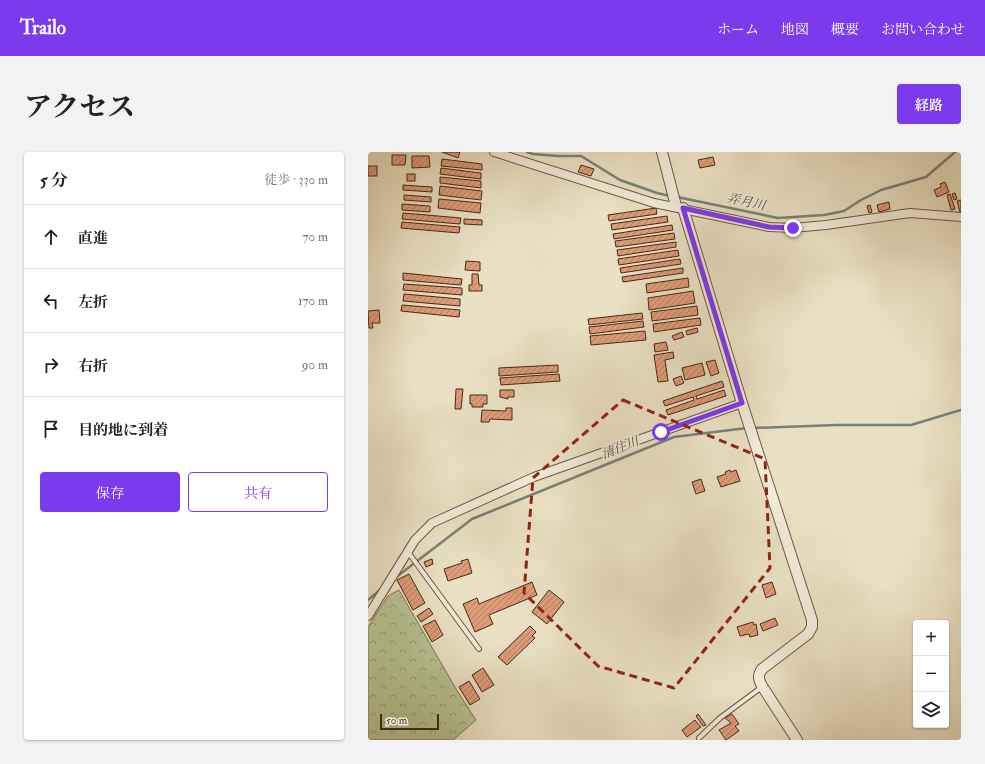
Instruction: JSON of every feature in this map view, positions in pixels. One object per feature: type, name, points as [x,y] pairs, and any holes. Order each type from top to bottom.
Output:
[{"type":"street","points":[[494,152],[654,203],[680,207],[769,227],[793,228],[826,225],[910,213],[961,217]]},
{"type":"street","points":[[662,152],[812,620],[812,627],[808,634],[762,669],[759,673],[759,680],[762,686],[797,740]]},
{"type":"street","points":[[368,616],[420,534],[432,523],[534,477],[742,403]]},
{"type":"lane","points":[[408,552],[479,649]]},
{"type":"lane","points":[[700,738],[720,718],[762,686]]},
{"type":"highlighted area","points":[[623,400],[765,459],[770,568],[674,688],[598,666],[524,593],[533,478]]},
{"type":"green space","points":[[399,590],[456,689],[476,720],[453,740],[368,740],[368,627],[388,596]]},
{"type":"building","points":[[442,152],[460,152],[458,158]]},
{"type":"building","points":[[392,155],[406,155],[405,165],[392,165]]},
{"type":"building","points":[[412,156],[429,156],[430,167],[412,168]]},
{"type":"building","points":[[713,157],[715,165],[700,168],[698,160]]},
{"type":"building","points":[[442,159],[482,164],[482,170],[441,166]]},
{"type":"building","points":[[581,165],[594,169],[591,176],[578,172]]},
{"type":"building","points":[[368,166],[377,166],[377,176],[368,176]]},
{"type":"building","points":[[441,168],[481,173],[481,179],[440,174]]},
{"type":"building","points":[[407,174],[415,174],[415,181],[407,181]]},
{"type":"building","points":[[440,177],[481,181],[481,188],[440,183]]},
{"type":"building","points":[[945,182],[949,192],[937,197],[934,190],[941,187],[940,184]]},
{"type":"building","points":[[403,185],[432,187],[432,192],[403,190]]},
{"type":"building","points":[[440,186],[482,191],[481,200],[439,195]]},
{"type":"building","points":[[955,193],[957,199],[954,200],[952,194]]},
{"type":"building","points":[[950,194],[955,209],[951,210],[947,195]]},
{"type":"building","points":[[404,195],[431,197],[431,202],[404,200]]},
{"type":"building","points":[[439,199],[481,203],[480,213],[438,208]]},
{"type":"building","points":[[961,200],[961,212],[960,212],[957,201]]},
{"type":"building","points":[[889,202],[890,209],[879,212],[877,205]]},
{"type":"building","points":[[402,204],[430,206],[430,212],[402,210]]},
{"type":"building","points":[[870,205],[872,212],[869,213],[867,206]]},
{"type":"building","points":[[656,208],[657,214],[609,221],[608,215]]},
{"type":"building","points":[[403,213],[461,218],[460,224],[402,219]]},
{"type":"building","points":[[667,216],[668,222],[612,230],[611,224]]},
{"type":"building","points":[[464,219],[482,220],[482,225],[464,224]]},
{"type":"building","points":[[402,222],[460,227],[459,233],[401,228]]},
{"type":"building","points":[[672,225],[673,230],[614,239],[613,234]]},
{"type":"building","points":[[674,233],[675,239],[616,247],[615,241]]},
{"type":"building","points":[[676,242],[676,247],[618,256],[617,250]]},
{"type":"building","points":[[678,250],[679,256],[619,265],[618,259]]},
{"type":"building","points":[[680,259],[681,264],[621,273],[620,268]]},
{"type":"building","points":[[466,261],[480,262],[480,271],[465,270]]},
{"type":"building","points":[[683,268],[683,273],[623,282],[622,277]]},
{"type":"building","points":[[403,273],[462,279],[461,285],[403,280]]},
{"type":"building","points":[[472,274],[478,274],[479,285],[482,285],[482,291],[469,291],[469,285],[472,285]]},
{"type":"building","points":[[688,278],[689,287],[647,293],[646,284]]},
{"type":"building","points":[[404,284],[462,288],[462,295],[403,290]]},
{"type":"building","points":[[693,291],[695,303],[649,310],[648,298]]},
{"type":"building","points":[[404,294],[460,299],[460,306],[403,301]]},
{"type":"building","points":[[402,305],[460,310],[459,317],[401,311]]},
{"type":"building","points":[[697,306],[698,315],[652,321],[651,312]]},
{"type":"building","points":[[379,310],[380,323],[372,323],[373,328],[369,328],[368,311]]},
{"type":"building","points":[[642,313],[643,319],[589,325],[588,319]]},
{"type":"building","points":[[700,318],[701,325],[654,332],[653,324]]},
{"type":"building","points":[[643,321],[644,327],[590,334],[589,327]]},
{"type":"building","points":[[697,328],[698,332],[687,335],[686,331]]},
{"type":"building","points":[[645,331],[646,340],[591,345],[590,336]]},
{"type":"building","points":[[682,332],[684,337],[674,340],[672,336]]},
{"type":"building","points":[[666,342],[668,350],[655,352],[654,344]]},
{"type":"building","points":[[673,352],[674,358],[665,360],[668,381],[658,382],[654,355]]},
{"type":"building","points":[[715,360],[719,373],[711,376],[706,362]]},
{"type":"building","points":[[702,363],[705,375],[685,380],[682,368]]},
{"type":"building","points":[[558,365],[558,372],[499,376],[499,368]]},
{"type":"building","points":[[559,374],[560,381],[501,385],[500,378]]},
{"type":"building","points":[[681,376],[684,383],[676,386],[673,379]]},
{"type":"building","points":[[722,381],[724,387],[696,396],[697,399],[724,390],[726,396],[668,415],[666,410],[694,400],[693,397],[665,406],[663,401]]},
{"type":"building","points":[[456,389],[463,389],[461,409],[455,409]]},
{"type":"building","points":[[500,390],[514,390],[514,397],[508,397],[508,399],[500,397]]},
{"type":"building","points":[[470,395],[487,395],[487,404],[483,404],[483,407],[472,407],[472,404],[470,404]]},
{"type":"building","points":[[506,408],[512,408],[512,420],[490,419],[489,422],[481,422],[482,410],[506,411]]},
{"type":"building","points":[[730,470],[731,472],[736,470],[740,481],[721,487],[717,477],[726,474],[725,472]]},
{"type":"building","points":[[701,479],[705,491],[696,494],[692,482]]},
{"type":"building","points":[[432,559],[433,564],[426,567],[424,562]]},
{"type":"building","points":[[468,559],[472,573],[448,581],[444,569],[462,563],[461,561]]},
{"type":"building","points":[[409,574],[425,603],[413,610],[397,580]]},
{"type":"building","points":[[532,582],[537,595],[489,615],[493,624],[475,632],[463,604],[477,598],[479,604]]},
{"type":"building","points":[[772,582],[776,594],[766,598],[762,585]]},
{"type":"building","points":[[549,590],[564,602],[547,624],[532,612]]},
{"type":"building","points":[[429,608],[433,614],[421,622],[417,616]]},
{"type":"building","points":[[775,618],[778,625],[763,631],[760,624]]},
{"type":"building","points":[[435,620],[443,635],[432,642],[423,626]]},
{"type":"building","points":[[753,622],[754,625],[756,624],[758,635],[750,637],[749,634],[740,636],[737,627]]},
{"type":"building","points":[[530,626],[536,632],[532,636],[535,638],[507,665],[498,657]]},
{"type":"building","points":[[483,668],[494,685],[482,692],[472,675]]},
{"type":"building","points":[[469,681],[480,699],[470,705],[459,687]]},
{"type":"building","points":[[698,714],[706,725],[703,726],[696,716]]},
{"type":"building","points":[[732,714],[739,724],[735,726],[739,731],[726,740],[719,730],[731,723],[725,718]]},
{"type":"building","points":[[695,720],[701,727],[687,737],[682,730]]},
{"type":"waterway","name":"弄月川","points":[[527,152],[533,154],[558,156],[581,156],[620,180],[670,196]]},
{"type":"waterway","name":"弄月川","points":[[677,197],[778,218],[824,215],[844,211],[881,190],[926,177],[955,152]]},
{"type":"waterway","name":"清住川","points":[[752,428],[837,425],[911,425],[961,410]]},
{"type":"waterway","name":"清住川","points":[[395,578],[472,519],[674,437],[747,428]]},
{"type":"waterway","name":"清住川","points":[[368,600],[380,590]]},
{"type":"route","points":[[661,432],[742,403],[683,208],[722,218],[769,227],[793,228]]}]
